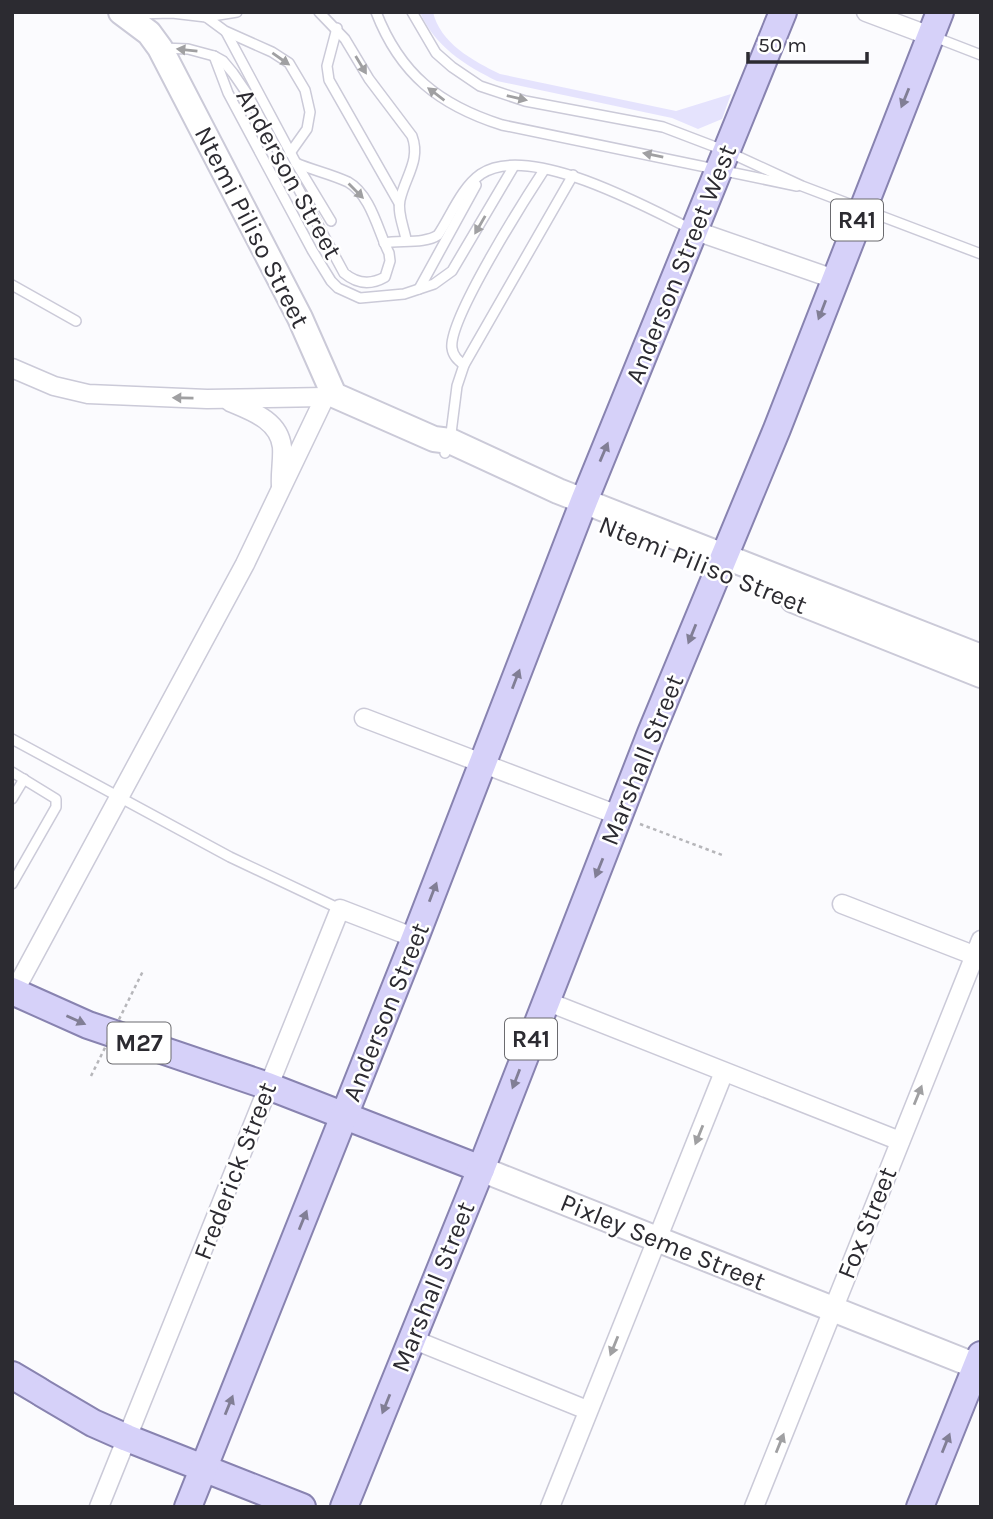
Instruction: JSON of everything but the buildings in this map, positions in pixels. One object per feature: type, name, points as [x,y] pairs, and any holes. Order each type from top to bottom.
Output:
[{"type":"main road","name":"Anderson Street West","points":[[581,509],[783,12]]},
{"type":"main road","name":"Marshall Street","points":[[344,1507],[481,1169],[935,24]]},
{"type":"main road","name":"Anderson Street","points":[[188,1507],[484,763],[581,509]]},
{"type":"main road","name":"M27","points":[[13,992],[88,1025],[345,1115]]},
{"type":"main road","name":"Pixley Seme Street","points":[[345,1115],[481,1169]]},
{"type":"main road","points":[[920,1507],[979,1363]]},
{"type":"main road","points":[[12,1375],[93,1423],[302,1507]]},
{"type":"street","points":[[866,12],[935,24]]},
{"type":"street","name":"Ntemi Piliso Street","points":[[124,14],[149,33],[160,48],[300,318],[329,396],[443,444],[521,493],[581,509],[721,564],[981,675]]},
{"type":"street","points":[[696,231],[834,279]]},
{"type":"street","points":[[12,368],[54,386],[88,394],[222,399],[329,396],[281,493],[13,992]]},
{"type":"street","points":[[222,399],[261,416],[276,429],[282,444],[281,493]]},
{"type":"street","name":"Ntemi Piliso Street","points":[[721,564],[981,657]]},
{"type":"street","points":[[364,718],[620,816]]},
{"type":"street","points":[[842,904],[979,952]]},
{"type":"street","points":[[340,909],[415,938]]},
{"type":"street","name":"Frederick Street","points":[[99,1507],[340,909]]},
{"type":"street","name":"Fox Street","points":[[754,1507],[900,1141],[979,952]]},
{"type":"street","points":[[546,1001],[900,1141]]},
{"type":"street","points":[[550,1507],[724,1072]]},
{"type":"street","name":"Pixley Seme Street","points":[[481,1169],[833,1310],[979,1363]]},
{"type":"street","points":[[412,1339],[587,1410]]},
{"type":"lane","points":[[206,17],[237,12]]},
{"type":"lane","points":[[319,12],[337,29],[369,79],[407,127],[416,145],[415,162],[399,203]]},
{"type":"lane","points":[[376,12],[400,60],[415,76],[433,93],[474,116],[502,125],[723,160],[802,186],[981,254]]},
{"type":"lane","points":[[412,12],[436,53],[480,86],[525,101],[663,127],[723,160],[784,184],[802,186]]},
{"type":"lane","name":"Anderson Street","points":[[124,14],[172,13],[206,17],[225,31],[289,63],[310,103],[310,119],[299,144],[290,153]]},
{"type":"lane","points":[[935,24],[981,55]]},
{"type":"lane","points":[[337,29],[327,66],[329,80],[399,203],[406,239]]},
{"type":"lane","name":"Anderson Street","points":[[225,31],[290,153],[331,221]]},
{"type":"lane","points":[[160,48],[188,49],[214,56],[228,93],[331,281],[338,289],[360,299],[381,298],[419,289],[434,284],[452,271],[514,166]]},
{"type":"lane","name":"Anderson Street","points":[[214,56],[223,61],[246,92],[344,273],[352,279],[372,283],[385,277],[390,261],[368,205],[353,186],[296,163]]},
{"type":"lane","points":[[384,243],[406,239],[426,241],[438,235],[466,191],[482,174],[492,169],[514,166],[573,175],[696,231]]},
{"type":"lane","points":[[464,365],[456,358],[452,347],[456,326],[486,268],[544,170]]},
{"type":"lane","points":[[419,289],[482,174]]},
{"type":"lane","points":[[443,444],[464,365],[573,175]]},
{"type":"lane","points":[[12,285],[76,321]]},
{"type":"lane","points":[[12,740],[230,857],[340,909]]},
{"type":"lane","points":[[12,772],[55,799],[55,807],[12,884]]},
{"type":"lane","points":[[12,799],[24,779]]},
{"type":"path","points":[[620,816],[722,855]]},
{"type":"path","points":[[91,1076],[143,971]]},
{"type":"shaded area","points":[[420,12],[433,12],[450,42],[469,57],[500,74],[676,111],[731,94],[722,119],[698,129],[672,118],[497,81],[452,54],[434,35]]}]
